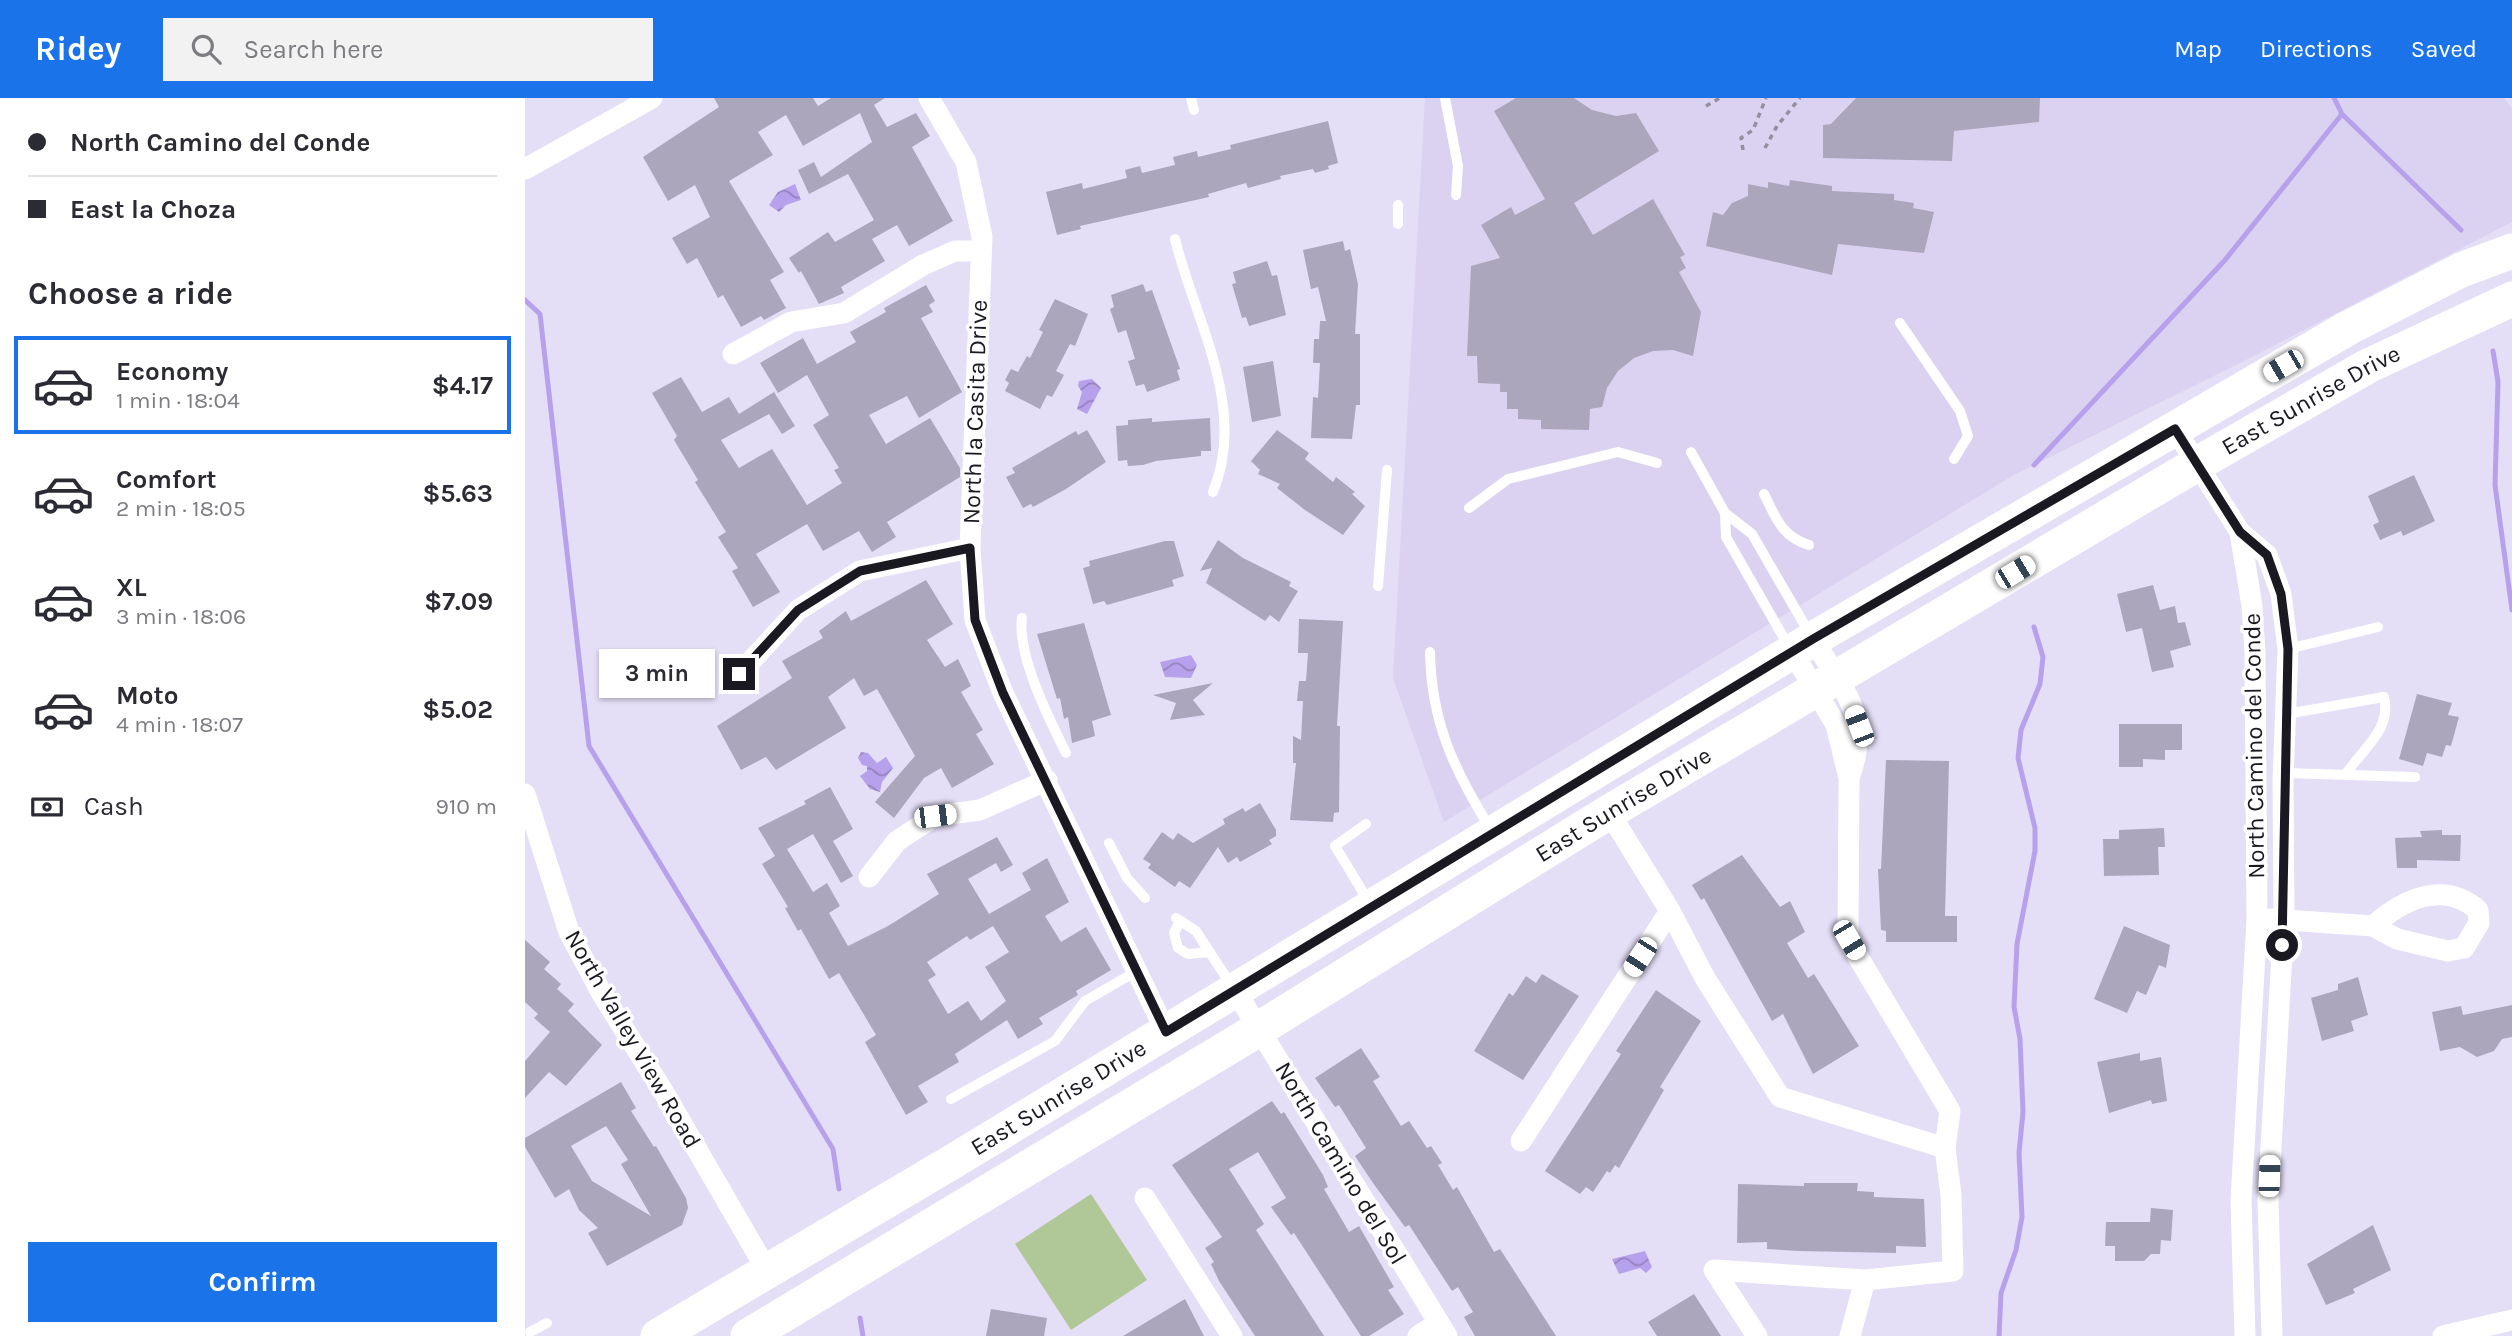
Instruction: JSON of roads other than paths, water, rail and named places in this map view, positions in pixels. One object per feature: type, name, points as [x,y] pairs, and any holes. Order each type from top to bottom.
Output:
[{"type":"main road","name":"East Sunrise Drive","points":[[658,1336],[1373,907],[1802,645],[2348,328],[2461,270],[2512,251]]},
{"type":"main road","name":"East Sunrise Drive","points":[[748,1336],[1259,1029],[1609,812],[2197,464],[2368,366],[2512,299]]},
{"type":"street","points":[[525,169],[652,98]]},
{"type":"street","name":"North la Casita Drive","points":[[929,98],[966,162],[982,237],[970,548],[975,620],[1003,693],[1166,1032]]},
{"type":"street","points":[[733,354],[791,322],[844,313],[923,265],[955,251],[981,251]]},
{"type":"street","name":"North Camino del Conde","points":[[2175,429],[2240,532],[2267,555],[2281,594],[2288,649],[2283,772],[2284,919],[2268,1200],[2272,1336]]},
{"type":"street","name":"North Camino del Conde","points":[[2240,532],[2252,606],[2255,652],[2257,919],[2241,1200],[2245,1336]]},
{"type":"street","points":[[739,674],[798,610],[860,571],[970,548]]},
{"type":"street","points":[[1757,1336],[1714,1270],[1865,1280],[1953,1271],[1951,1195],[1945,1149],[1950,1111],[1849,940],[1849,778],[1825,684],[1802,645]]},
{"type":"street","points":[[869,877],[897,841],[935,816],[981,810],[1047,780]]},
{"type":"street","name":"North Valley View Road","points":[[525,794],[569,932],[602,994],[663,1091],[768,1272]]},
{"type":"street","points":[[1609,812],[1669,911],[1705,978],[1780,1097],[1945,1149]]},
{"type":"street","points":[[1521,1141],[1669,911]]},
{"type":"street","points":[[2257,919],[2373,926]]},
{"type":"street","name":"North Camino del Sol","points":[[1235,990],[1442,1330]]},
{"type":"street","points":[[1145,1198],[1232,1336]]},
{"type":"street","points":[[1850,1336],[1865,1280]]},
{"type":"street","points":[[2443,1336],[2512,1320]]},
{"type":"street","points":[[1417,1336],[1442,1330]]},
{"type":"lane","points":[[1191,98],[1194,110]]},
{"type":"lane","points":[[1445,98],[1458,166],[1456,195]]},
{"type":"lane","points":[[1398,205],[1398,224]]},
{"type":"lane","points":[[1175,239],[1208,336],[1222,404],[1227,445],[1213,492]]},
{"type":"lane","points":[[1900,323],[1960,411],[1968,436],[1954,459]]},
{"type":"lane","points":[[1469,508],[1509,479],[1618,452],[1657,463]]},
{"type":"lane","points":[[1691,452],[1725,513],[1752,534],[1802,645]]},
{"type":"lane","points":[[1378,586],[1387,470]]},
{"type":"lane","points":[[1764,494],[1781,528],[1794,541],[1809,544]]},
{"type":"lane","points":[[1725,513],[1726,537],[1802,645]]},
{"type":"lane","points":[[1022,618],[1020,631],[1042,706],[1066,753]]},
{"type":"lane","points":[[2288,649],[2378,627]]},
{"type":"lane","points":[[1430,652],[1430,689],[1437,718],[1458,775],[1493,832]]},
{"type":"lane","points":[[2285,714],[2384,697],[2388,710],[2383,728],[2346,775]]},
{"type":"lane","points":[[2283,772],[2415,777]]},
{"type":"lane","points":[[1366,824],[1335,846],[1373,907]]},
{"type":"lane","points":[[1109,843],[1127,878],[1145,898]]},
{"type":"lane","points":[[1210,953],[1188,954],[1178,948],[1174,933],[1178,919],[1196,931],[1235,990]]},
{"type":"lane","points":[[951,1099],[1055,1041],[1085,1002],[1137,971]]},
{"type":"lane","points":[[530,1332],[547,1323]]},
{"type":"water","points":[[795,184],[801,200],[786,205],[779,212],[769,205],[778,192]]},
{"type":"water","points":[[1092,379],[1101,388],[1087,414],[1077,409],[1082,392],[1078,386],[1079,381]]},
{"type":"water","points":[[1191,655],[1197,665],[1191,678],[1165,677],[1160,662]]},
{"type":"water","points":[[861,752],[868,753],[877,763],[886,757],[893,768],[882,782],[880,792],[870,789],[860,776],[867,771],[867,766],[862,765],[858,758]]},
{"type":"water","points":[[1645,1251],[1652,1267],[1646,1273],[1640,1268],[1619,1274],[1612,1259]]},
{"type":"waterway","points":[[2334,98],[2342,114],[2461,230]]},
{"type":"waterway","points":[[2034,465],[2225,260],[2342,114]]},
{"type":"waterway","points":[[525,300],[540,314],[589,746],[833,1149],[839,1189]]},
{"type":"waterway","points":[[2493,351],[2498,382],[2495,485],[2512,610]]},
{"type":"waterway","points":[[1999,1336],[2001,1293],[2016,1250],[2022,1217],[2019,1153],[2023,1112],[2020,1039],[2014,1007],[2017,944],[2035,851],[2035,828],[2018,758],[2021,730],[2040,684],[2043,657],[2034,627]]},
{"type":"waterway","points":[[860,1318],[863,1336]]}]
